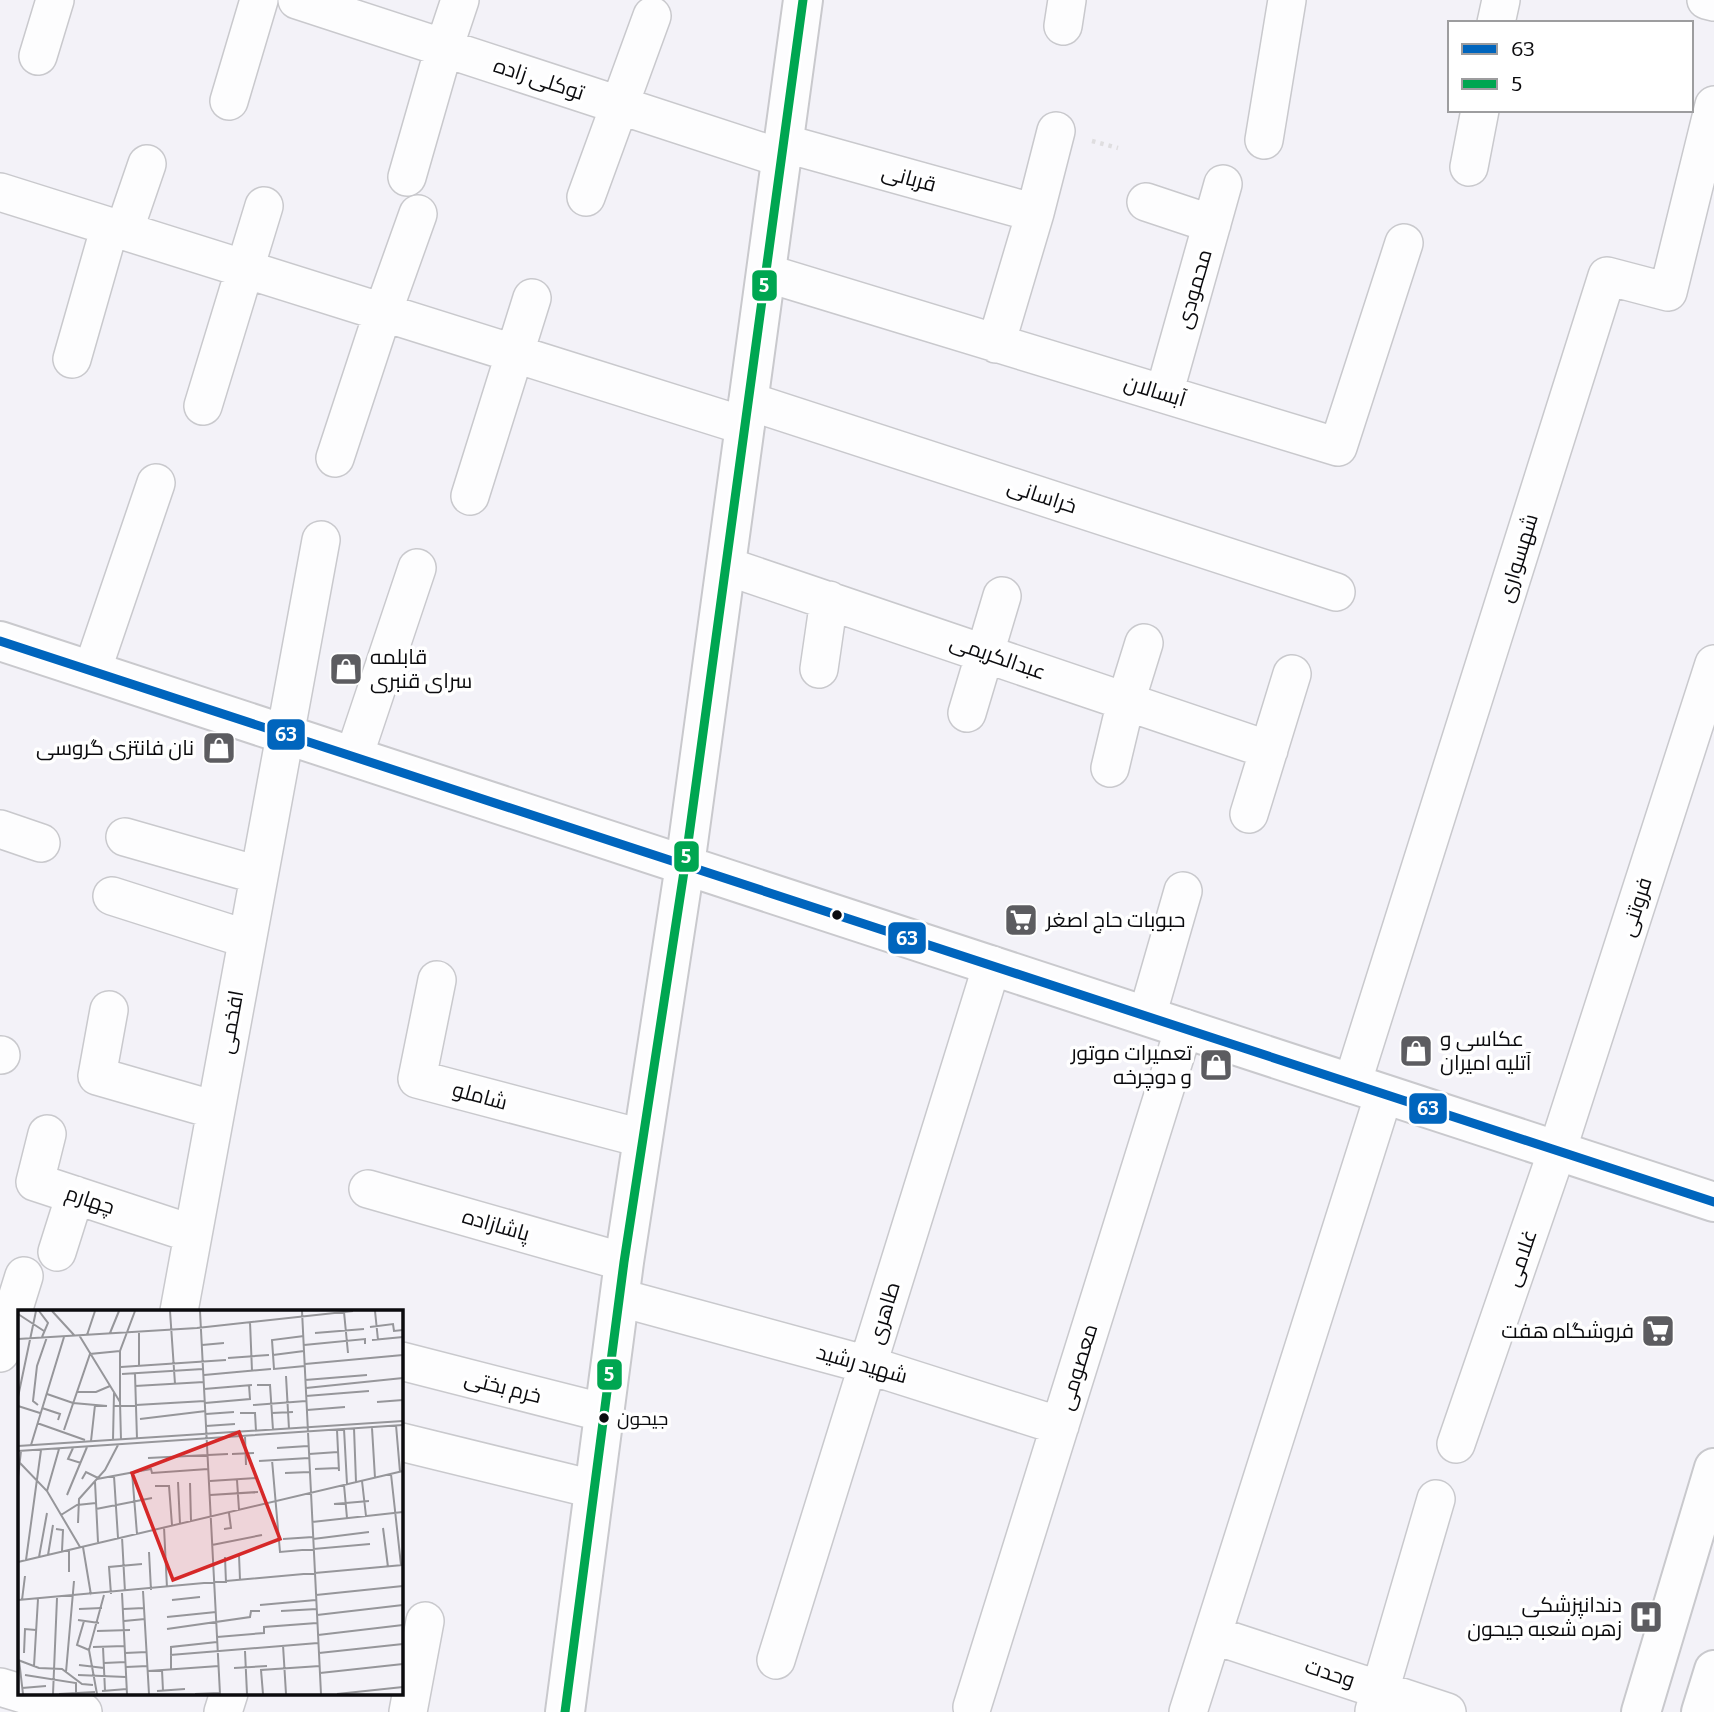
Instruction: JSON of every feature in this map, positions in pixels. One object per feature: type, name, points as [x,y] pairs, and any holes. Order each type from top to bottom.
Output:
[{"type":"main road","points":[[565,1712],[641,1138],[685,865],[803,0]]},
{"type":"main road","points":[[0,640],[1714,1202]]},
{"type":"main road","points":[[1641,1712],[1714,1468]]},
{"type":"main road","points":[[1701,1712],[1714,1670]]},
{"type":"street","points":[[38,56],[55,0]]},
{"type":"street","points":[[229,101],[259,0]]},
{"type":"street","name":"توکلی زاده","points":[[298,0],[620,105],[782,151]]},
{"type":"street","points":[[407,177],[460,0]]},
{"type":"street","points":[[1264,140],[1287,0]]},
{"type":"street","points":[[1496,21],[1501,0]]},
{"type":"street","points":[[1706,0],[1714,2]]},
{"type":"street","points":[[586,197],[652,16]]},
{"type":"street","name":"شهسواری","points":[[1368,1089],[1607,276],[1668,292],[1714,104]]},
{"type":"street","points":[[1469,167],[1480,112]]},
{"type":"street","points":[[996,344],[1056,131]]},
{"type":"street","name":"قربانی","points":[[782,151],[1035,213]]},
{"type":"street","points":[[72,359],[117,229],[147,164]]},
{"type":"street","name":"محمودی","points":[[1164,394],[1223,184]]},
{"type":"street","name":"خراسانی","points":[[0,192],[516,354],[746,414],[1336,592]]},
{"type":"street","points":[[1146,202],[1212,223]]},
{"type":"street","points":[[203,406],[264,206]]},
{"type":"street","points":[[335,458],[418,214]]},
{"type":"street","name":"آبسالان","points":[[766,273],[1338,447],[1404,243]]},
{"type":"street","points":[[470,496],[532,298]]},
{"type":"street","points":[[92,671],[156,483]]},
{"type":"street","name":"افخمی","points":[[179,1310],[321,540]]},
{"type":"street","name":"عبدالکریمی","points":[[726,566],[1269,750]]},
{"type":"street","points":[[355,756],[416,568]]},
{"type":"street","points":[[967,713],[1003,596]]},
{"type":"street","points":[[818,669],[829,600]]},
{"type":"street","points":[[1110,768],[1126,701],[1144,643]]},
{"type":"street","name":"فروتنی","points":[[1557,1151],[1714,664]]},
{"type":"street","points":[[1249,814],[1292,674]]},
{"type":"street","points":[[0,829],[41,843]]},
{"type":"street","points":[[125,837],[258,875]]},
{"type":"street","points":[[1147,1016],[1184,891]]},
{"type":"street","points":[[112,896],[247,939]]},
{"type":"street","name":"طاهری","points":[[776,1660],[992,965]]},
{"type":"street","name":"شاملو","points":[[437,980],[416,1079],[641,1138]]},
{"type":"street","points":[[109,1010],[97,1076],[215,1110]]},
{"type":"street","name":"معصومی","points":[[972,1706],[1184,1028]]},
{"type":"street","points":[[1188,1712],[1213,1635],[1368,1089]]},
{"type":"street","name":"چهارم","points":[[47,1134],[35,1182],[192,1234]]},
{"type":"street","name":"غلامی","points":[[1456,1444],[1557,1151]]},
{"type":"street","name":"پاشازاده","points":[[368,1189],[622,1280]]},
{"type":"street","points":[[57,1252],[75,1195]]},
{"type":"street","points":[[8,1340],[24,1276]]},
{"type":"street","name":"شهید رشید","points":[[622,1280],[1060,1426]]},
{"type":"street","name":"خرم بختی","points":[[402,1361],[605,1413]]},
{"type":"street","points":[[402,1442],[593,1489]]},
{"type":"street","points":[[1377,1701],[1436,1499]]},
{"type":"street","points":[[408,1712],[425,1621]]},
{"type":"street","name":"وحدت","points":[[1213,1635],[1377,1701],[1447,1712]]},
{"type":"street","points":[[24,1694],[83,1712]]},
{"type":"street","points":[[223,1712],[229,1694]]},
{"type":"transit line","name":"5","points":[[565,1712],[624,1262],[685,865],[803,0]]},
{"type":"transit line","name":"63","points":[[0,641],[1714,1202]]},
{"type":"place","name":"قابلمه سرای قنبری","points":[[346,669]]},
{"type":"place","name":"نان فانتزی گروسی","points":[[219,748]]},
{"type":"place","name":"حبوبات حاج اصغر","points":[[1021,920]]},
{"type":"place","name":"عکاسی و آتلیه امیران","points":[[1416,1051]]},
{"type":"place","name":"تعمیرات موتور و دوچرخه","points":[[1216,1065]]},
{"type":"place","name":"فروشگاه هفت","points":[[1658,1331]]},
{"type":"place","name":"جیحون","points":[[604,1418]]},
{"type":"place","name":"دندانپزشکی زهره شعبه جیحون","points":[[1646,1617]]}]
